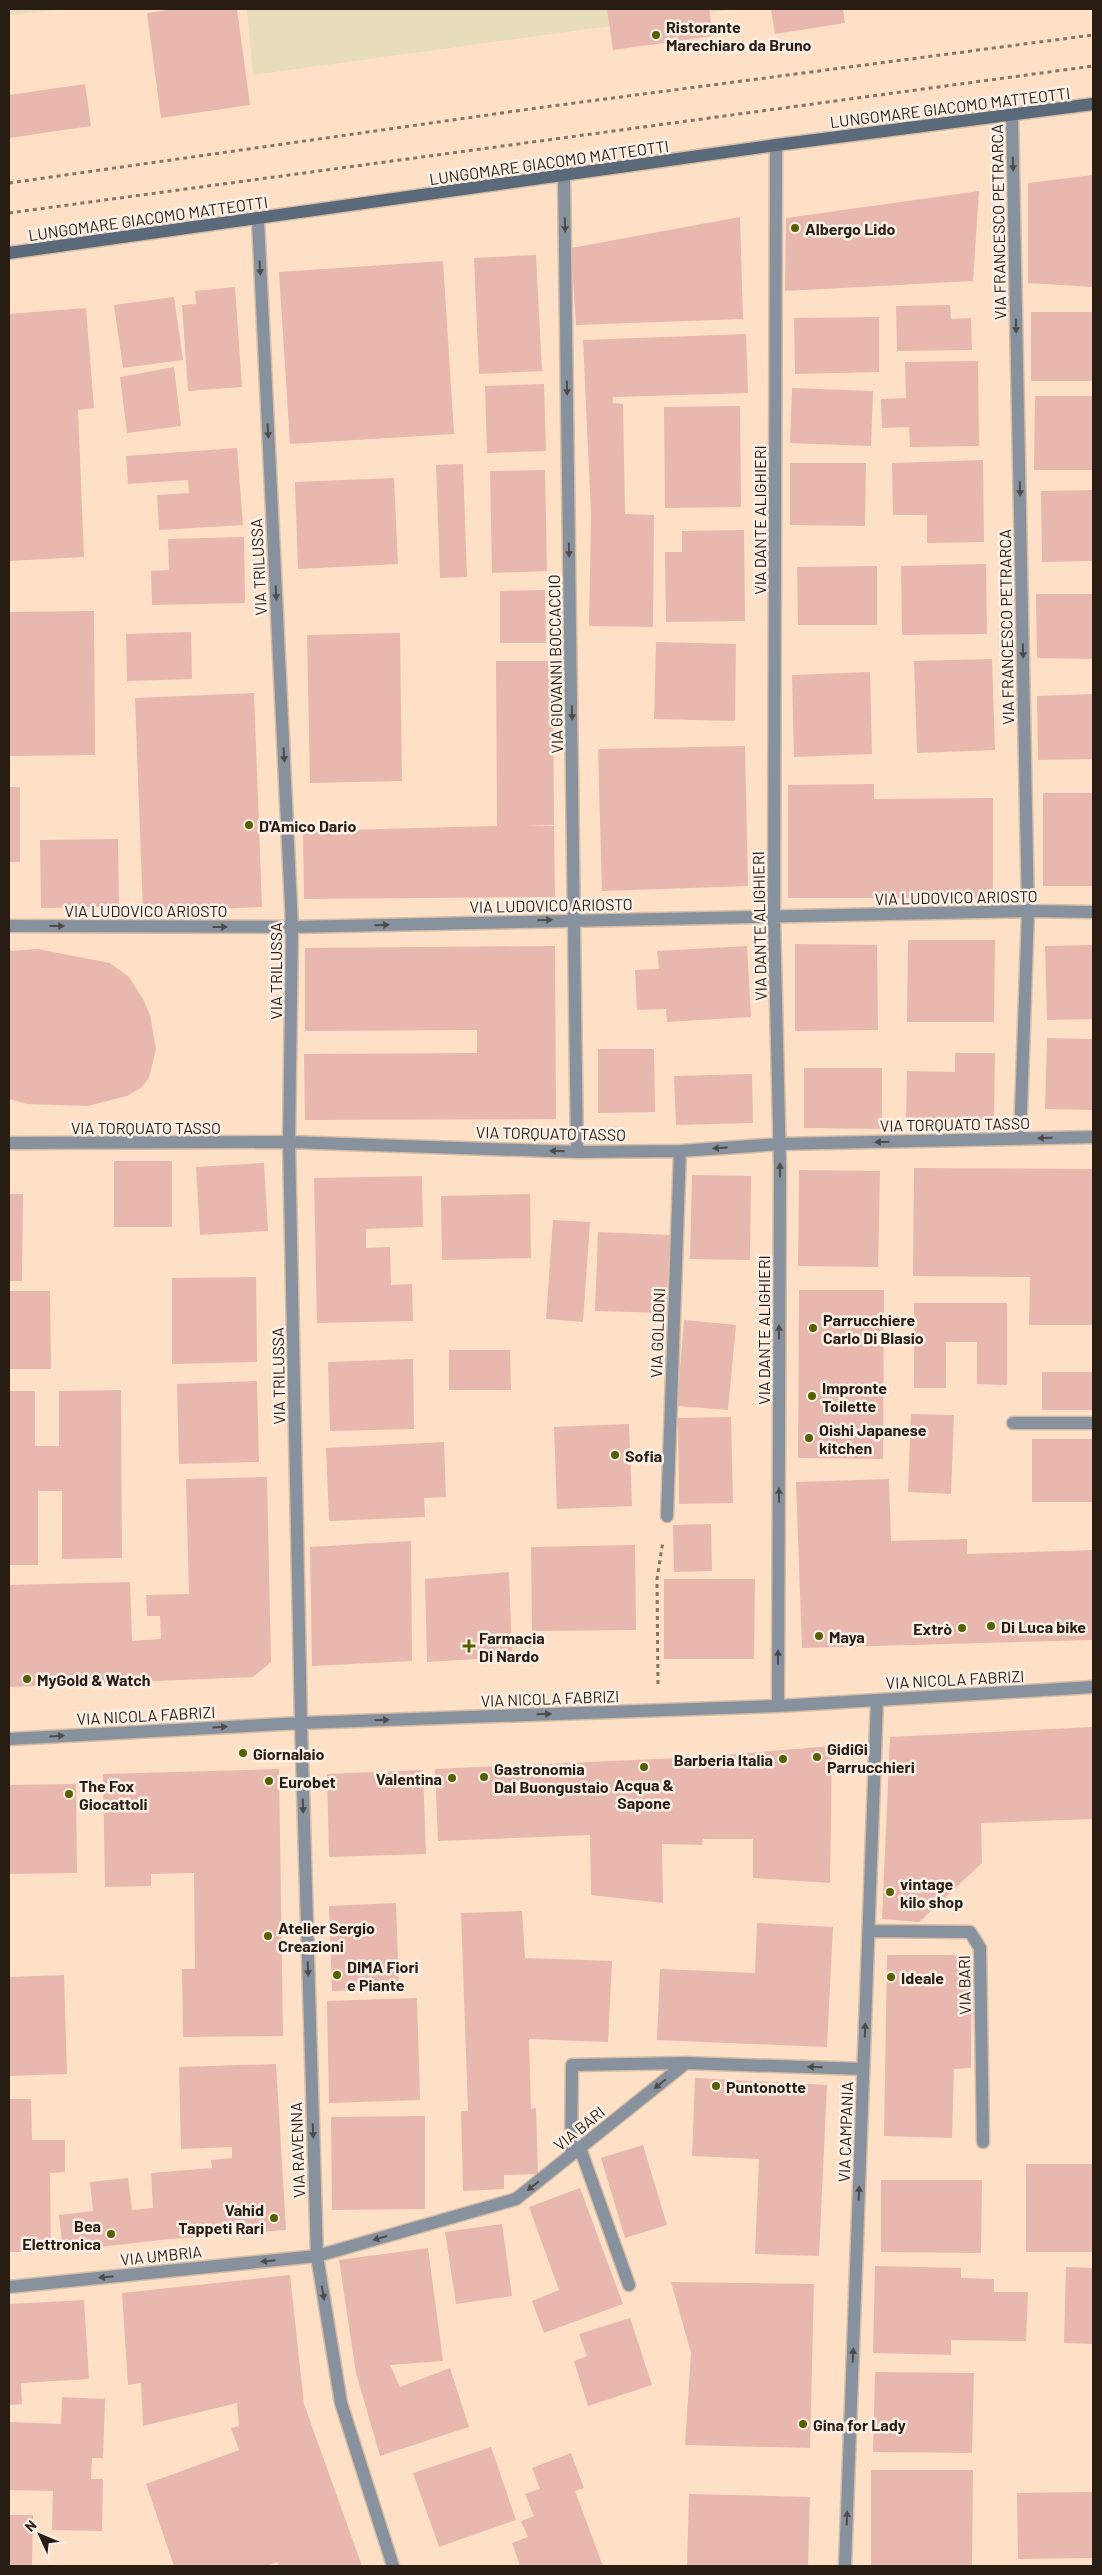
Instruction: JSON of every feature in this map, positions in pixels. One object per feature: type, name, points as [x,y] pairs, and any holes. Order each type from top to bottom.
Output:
[{"type":"street","name":"LUNGOMARE GIACOMO MATTEOTTI","points":[[9,253],[564,177],[776,145],[1093,104]]},
{"type":"street","name":"VIA FRANCESCO PETRARCA","points":[[1012,115],[1028,911],[1020,1139]]},
{"type":"street","name":"VIA DANTE ALIGHIERI","points":[[776,145],[774,918],[780,1144],[778,1706]]},
{"type":"street","name":"VIA GIOVANNI BOCCACCIO","points":[[564,177],[577,1152]]},
{"type":"street","name":"VIA TRILUSSA","points":[[258,220],[292,927],[289,1142],[301,1723]]},
{"type":"street","name":"VIA LUDOVICO ARIOSTO","points":[[9,926],[292,927],[1028,911],[1093,912]]},
{"type":"street","name":"VIA TORQUATO TASSO","points":[[9,1143],[289,1142],[577,1152],[680,1151],[780,1144],[1093,1137]]},
{"type":"street","name":"VIA GOLDONI","points":[[667,1516],[680,1151]]},
{"type":"street","points":[[1013,1423],[1093,1423]]},
{"type":"street","name":"VIA NICOLA FABRIZI","points":[[9,1739],[301,1723],[778,1706],[1093,1687]]},
{"type":"street","name":"VIA CAMPANIA","points":[[845,2566],[877,1700]]},
{"type":"street","name":"VIA RAVENNA","points":[[301,1723],[316,2256],[342,2403],[393,2566]]},
{"type":"street","name":"VIA BARI","points":[[869,1931],[970,1932],[980,1948],[983,2142]]},
{"type":"street","points":[[630,2285],[576,2152],[572,2065],[686,2063],[863,2069]]},
{"type":"street","name":"VIA BARI","points":[[316,2256],[516,2200],[686,2063]]},
{"type":"street","name":"VIA UMBRIA","points":[[9,2287],[316,2256]]},
{"type":"path","points":[[9,183],[563,104],[1093,35]]},
{"type":"path","name":"LUNGOMARE GIACOMO MATTEOTTI","points":[[9,213],[1093,66]]},
{"type":"path","points":[[658,1710],[657,1579],[667,1516]]},
{"type":"sand","points":[[9,9],[62,9],[9,15]]},
{"type":"sand","points":[[247,9],[735,9],[253,75]]},
{"type":"building","points":[[177,9],[237,9],[250,105],[161,118],[147,13]]},
{"type":"building","points":[[607,9],[709,9],[713,36],[613,50]]},
{"type":"building","points":[[771,9],[843,9],[845,23],[775,34]]},
{"type":"building","points":[[85,84],[91,126],[9,138],[9,95]]},
{"type":"building","points":[[1093,175],[1093,287],[1028,283],[1028,183]]},
{"type":"building","points":[[979,191],[973,281],[785,291],[786,218]]},
{"type":"building","points":[[740,217],[743,319],[576,325],[571,248]]},
{"type":"building","points":[[536,255],[542,371],[479,374],[474,258]]},
{"type":"building","points":[[443,261],[454,434],[290,444],[279,272]]},
{"type":"building","points":[[235,287],[242,387],[188,391],[182,305],[196,304],[195,291]]},
{"type":"building","points":[[174,297],[183,360],[123,368],[114,305]]},
{"type":"building","points":[[950,305],[951,319],[971,318],[972,350],[897,351],[896,306]]},
{"type":"building","points":[[86,308],[94,408],[78,410],[84,557],[9,561],[9,314]]},
{"type":"building","points":[[1031,312],[1093,312],[1093,381],[1031,381]]},
{"type":"building","points":[[879,317],[879,372],[795,374],[794,318]]},
{"type":"building","points":[[746,334],[748,393],[613,397],[613,403],[623,404],[625,514],[654,515],[653,627],[589,626],[591,514],[583,340]]},
{"type":"building","points":[[978,361],[979,446],[910,447],[909,427],[882,428],[881,399],[906,398],[905,362]]},
{"type":"building","points":[[174,367],[181,426],[127,433],[120,377]]},
{"type":"building","points":[[544,384],[546,451],[487,453],[485,386]]},
{"type":"building","points":[[792,388],[873,391],[871,446],[790,443]]},
{"type":"building","points":[[1035,396],[1093,396],[1093,470],[1034,470]]},
{"type":"building","points":[[740,406],[741,507],[665,508],[664,407]]},
{"type":"building","points":[[237,448],[243,525],[159,530],[157,495],[189,493],[188,480],[128,484],[126,456]]},
{"type":"building","points":[[983,460],[984,542],[927,543],[927,515],[893,515],[892,463]]},
{"type":"building","points":[[790,463],[866,463],[865,526],[790,525]]},
{"type":"building","points":[[463,464],[467,577],[440,578],[436,465]]},
{"type":"building","points":[[545,470],[547,571],[492,573],[490,471]]},
{"type":"building","points":[[394,478],[398,564],[298,569],[295,482]]},
{"type":"building","points":[[1093,490],[1093,561],[1042,562],[1041,491]]},
{"type":"building","points":[[744,530],[745,621],[666,622],[665,552],[682,552],[682,531]]},
{"type":"building","points":[[244,537],[245,603],[152,605],[151,571],[169,570],[168,539]]},
{"type":"building","points":[[986,564],[987,634],[902,635],[901,566]]},
{"type":"building","points":[[877,566],[877,625],[798,625],[797,567]]},
{"type":"building","points":[[545,590],[546,643],[500,643],[500,591]]},
{"type":"building","points":[[1036,594],[1093,594],[1093,659],[1037,658]]},
{"type":"building","points":[[94,611],[95,755],[9,756],[9,612]]},
{"type":"building","points":[[191,632],[192,679],[127,681],[126,634]]},
{"type":"building","points":[[400,633],[402,781],[310,783],[307,635]]},
{"type":"building","points":[[656,642],[736,644],[735,721],[654,719]]},
{"type":"building","points":[[992,659],[995,750],[917,753],[914,661]]},
{"type":"building","points":[[496,661],[553,661],[554,825],[527,826],[554,826],[555,897],[304,899],[303,831],[497,826]]},
{"type":"building","points":[[870,672],[872,754],[794,757],[792,675]]},
{"type":"building","points":[[254,693],[262,907],[143,912],[135,698]]},
{"type":"building","points":[[1093,694],[1093,759],[1038,760],[1037,696]]},
{"type":"building","points":[[745,746],[748,886],[602,891],[598,749]]},
{"type":"building","points":[[874,784],[874,799],[993,798],[993,898],[788,898],[788,785]]},
{"type":"building","points":[[9,787],[20,787],[20,862],[9,862]]},
{"type":"building","points":[[1043,793],[1093,793],[1093,886],[1043,886]]},
{"type":"building","points":[[118,839],[119,907],[41,908],[40,840]]},
{"type":"building","points":[[908,940],[995,940],[994,1022],[907,1022]]},
{"type":"building","points":[[795,944],[877,945],[878,1030],[795,1031]]},
{"type":"building","points":[[1093,945],[1093,1019],[1047,1020],[1045,946]]},
{"type":"building","points":[[555,946],[556,1119],[305,1120],[304,1054],[477,1053],[477,1030],[305,1031],[305,948]]},
{"type":"building","points":[[747,946],[751,1017],[667,1022],[666,1009],[637,1010],[635,970],[659,969],[657,951]]},
{"type":"building","points":[[38,949],[110,963],[129,977],[143,999],[150,1015],[156,1049],[149,1078],[141,1088],[127,1096],[88,1106],[27,1104],[9,1099],[9,951]]},
{"type":"building","points":[[1047,1038],[1093,1039],[1093,1110],[1045,1109]]},
{"type":"building","points":[[598,1049],[654,1049],[655,1112],[598,1113]]},
{"type":"building","points":[[955,1053],[995,1053],[994,1120],[906,1118],[907,1071],[955,1072]]},
{"type":"building","points":[[804,1068],[882,1068],[882,1129],[804,1128]]},
{"type":"building","points":[[752,1074],[753,1123],[676,1125],[674,1076]]},
{"type":"building","points":[[114,1161],[172,1161],[172,1227],[114,1227]]},
{"type":"building","points":[[264,1163],[268,1231],[200,1235],[196,1167]]},
{"type":"building","points":[[914,1168],[1093,1169],[1093,1325],[1029,1325],[1030,1277],[913,1276]]},
{"type":"building","points":[[799,1170],[880,1171],[878,1267],[798,1266]]},
{"type":"building","points":[[692,1175],[751,1176],[750,1260],[690,1259]]},
{"type":"building","points":[[422,1176],[423,1227],[366,1229],[366,1248],[390,1247],[391,1285],[412,1284],[413,1321],[317,1323],[314,1178]]},
{"type":"building","points":[[9,1194],[23,1194],[22,1281],[9,1281]]},
{"type":"building","points":[[530,1194],[531,1258],[442,1260],[441,1196]]},
{"type":"building","points":[[553,1220],[590,1222],[583,1322],[546,1319]]},
{"type":"building","points":[[598,1232],[670,1235],[666,1313],[595,1311]]},
{"type":"building","points":[[256,1277],[257,1362],[172,1364],[172,1278]]},
{"type":"building","points":[[799,1290],[884,1290],[883,1459],[798,1458]]},
{"type":"building","points":[[9,1291],[50,1291],[51,1369],[9,1369]]},
{"type":"building","points":[[914,1303],[1007,1303],[1007,1385],[977,1384],[977,1342],[946,1342],[946,1388],[914,1388]]},
{"type":"building","points":[[684,1320],[736,1325],[728,1410],[677,1406]]},
{"type":"building","points":[[449,1350],[510,1350],[511,1390],[449,1390]]},
{"type":"building","points":[[413,1359],[414,1429],[330,1431],[328,1362]]},
{"type":"building","points":[[1042,1372],[1093,1372],[1093,1410],[1042,1410]]},
{"type":"building","points":[[257,1381],[259,1462],[179,1464],[177,1384]]},
{"type":"building","points":[[121,1390],[122,1558],[62,1559],[62,1491],[38,1491],[38,1565],[9,1565],[9,1391],[35,1391],[35,1446],[59,1446],[59,1391]]},
{"type":"building","points":[[911,1414],[954,1415],[951,1494],[908,1492]]},
{"type":"building","points":[[731,1417],[733,1503],[679,1504],[678,1418]]},
{"type":"building","points":[[629,1424],[632,1506],[557,1509],[554,1427]]},
{"type":"building","points":[[1032,1439],[1093,1439],[1093,1502],[1032,1502]]},
{"type":"building","points":[[444,1442],[446,1497],[424,1498],[425,1517],[329,1521],[326,1448]]},
{"type":"building","points":[[267,1477],[271,1662],[253,1677],[9,1687],[9,1585],[130,1582],[132,1641],[161,1639],[160,1616],[147,1616],[146,1595],[189,1594],[186,1479]]},
{"type":"building","points":[[889,1479],[891,1541],[967,1539],[967,1554],[1093,1550],[1093,1640],[802,1648],[796,1482]]},
{"type":"building","points":[[711,1524],[712,1571],[674,1572],[673,1525]]},
{"type":"building","points":[[411,1541],[412,1661],[312,1666],[310,1547]]},
{"type":"building","points":[[635,1545],[636,1630],[532,1631],[531,1547]]},
{"type":"building","points":[[509,1572],[512,1657],[427,1662],[425,1579]]},
{"type":"building","points":[[664,1579],[755,1579],[754,1659],[664,1659]]},
{"type":"building","points":[[1093,1727],[1093,1819],[981,1823],[982,1863],[919,1922],[882,1919],[890,1737]]},
{"type":"building","points":[[832,1746],[830,1883],[753,1878],[753,1839],[703,1839],[702,1845],[662,1844],[663,1903],[591,1895],[590,1835],[438,1841],[435,1769],[700,1757]]},
{"type":"building","points":[[279,1769],[283,2036],[183,2037],[182,1969],[195,1969],[194,1873],[151,1874],[151,1886],[105,1887],[103,1774]]},
{"type":"building","points":[[423,1770],[426,1854],[329,1857],[327,1774]]},
{"type":"building","points":[[76,1784],[77,1873],[9,1874],[9,1785]]},
{"type":"building","points":[[396,1903],[399,1988],[332,1991],[329,1906]]},
{"type":"building","points":[[522,1911],[525,1958],[612,1961],[608,2042],[529,2039],[531,2109],[536,2108],[538,2174],[504,2175],[504,2189],[463,2191],[461,2111],[468,2111],[461,1913]]},
{"type":"building","points":[[757,1923],[833,1927],[827,2047],[657,2040],[660,1969],[755,1973]]},
{"type":"building","points":[[887,1955],[972,1955],[971,2068],[954,2069],[952,2138],[884,2136]]},
{"type":"building","points":[[64,1975],[67,2074],[9,2076],[9,1977]]},
{"type":"building","points":[[417,1998],[420,2100],[329,2103],[327,2001]]},
{"type":"building","points":[[276,2064],[286,2230],[170,2239],[63,2251],[59,2215],[93,2211],[90,2182],[128,2178],[132,2210],[153,2208],[151,2173],[212,2168],[211,2160],[232,2158],[232,2147],[181,2149],[179,2067]]},
{"type":"building","points":[[695,2078],[827,2085],[819,2256],[755,2254],[759,2159],[692,2156]]},
{"type":"building","points":[[9,2099],[31,2099],[32,2140],[65,2140],[65,2172],[50,2173],[51,2252],[9,2252]]},
{"type":"building","points":[[425,2116],[425,2209],[332,2210],[331,2117]]},
{"type":"building","points":[[643,2145],[667,2225],[625,2238],[601,2158]]},
{"type":"building","points":[[1026,2164],[1093,2164],[1093,2252],[1026,2252]]},
{"type":"building","points":[[881,2180],[982,2180],[981,2253],[881,2252]]},
{"type":"building","points":[[580,2188],[623,2304],[544,2333],[532,2301],[559,2290],[529,2207]]},
{"type":"building","points":[[502,2224],[512,2296],[456,2304],[445,2232]]},
{"type":"building","points":[[428,2248],[443,2361],[390,2365],[400,2387],[450,2368],[469,2427],[380,2456],[356,2373],[339,2260]]},
{"type":"building","points":[[875,2266],[961,2268],[961,2278],[994,2279],[994,2292],[1028,2292],[1026,2341],[951,2340],[951,2355],[873,2353]]},
{"type":"building","points":[[1066,2267],[1093,2268],[1093,2344],[1064,2343]]},
{"type":"building","points":[[290,2275],[304,2404],[362,2566],[279,2566],[277,2562],[266,2566],[174,2566],[146,2484],[239,2450],[231,2428],[239,2426],[237,2403],[143,2426],[141,2383],[128,2385],[122,2293]]},
{"type":"building","points":[[671,2282],[814,2284],[810,2448],[685,2445],[691,2353]]},
{"type":"building","points":[[84,2300],[89,2379],[21,2383],[22,2404],[9,2405],[9,2304]]},
{"type":"building","points":[[630,2318],[652,2385],[588,2406],[574,2361],[587,2356],[579,2334]]},
{"type":"building","points":[[875,2372],[974,2373],[972,2453],[873,2452]]},
{"type":"building","points":[[62,2397],[105,2399],[103,2458],[92,2458],[91,2479],[103,2479],[102,2531],[52,2530],[53,2491],[9,2490],[9,2422],[61,2424]]},
{"type":"building","points":[[491,2447],[516,2520],[439,2547],[413,2473]]},
{"type":"building","points":[[571,2453],[584,2488],[575,2491],[603,2566],[520,2566],[512,2543],[528,2537],[521,2521],[534,2516],[525,2494],[540,2489],[532,2468]]},
{"type":"building","points":[[871,2470],[973,2470],[972,2566],[871,2566]]},
{"type":"building","points":[[1093,2492],[1093,2558],[1018,2559],[1017,2493]]},
{"type":"building","points":[[689,2494],[810,2497],[808,2566],[687,2566]]},
{"type":"building","points":[[9,2515],[33,2515],[32,2566],[9,2566]]},
{"type":"place","name":"Ristorante Marechiaro da Bruno","points":[[656,35]]},
{"type":"place","name":"Albergo Lido","points":[[795,228]]},
{"type":"place","name":"D'Amico Dario","points":[[249,825]]},
{"type":"place","name":"Parrucchiere Carlo Di Blasio","points":[[813,1328]]},
{"type":"place","name":"Impronte Toilette","points":[[812,1396]]},
{"type":"place","name":"Oishi Japanese kitchen","points":[[809,1438]]},
{"type":"place","name":"Sofia","points":[[615,1455]]},
{"type":"place","name":"Di Luca bike","points":[[991,1626]]},
{"type":"place","name":"Extrò","points":[[962,1628]]},
{"type":"place","name":"Maya","points":[[819,1636]]},
{"type":"place","name":"Farmacia Di Nardo","points":[[469,1646]]},
{"type":"place","name":"MyGold & Watch","points":[[27,1679]]},
{"type":"place","name":"Giornalaio","points":[[243,1753]]},
{"type":"place","name":"GidiGi Parrucchieri","points":[[817,1757]]},
{"type":"place","name":"Barberia Italia","points":[[783,1759]]},
{"type":"place","name":"Acqua & Sapone","points":[[644,1767]]},
{"type":"place","name":"Gastronomia Dal Buongustaio","points":[[484,1777]]},
{"type":"place","name":"Valentina","points":[[452,1778]]},
{"type":"place","name":"Eurobet","points":[[269,1781]]},
{"type":"place","name":"The Fox Giocattoli","points":[[69,1794]]},
{"type":"place","name":"vintage kilo shop","points":[[890,1892]]},
{"type":"place","name":"Atelier Sergio Creazioni","points":[[268,1936]]},
{"type":"place","name":"DIMA Fiori e Piante","points":[[337,1975]]},
{"type":"place","name":"Ideale","points":[[891,1977]]},
{"type":"place","name":"Puntonotte","points":[[716,2086]]},
{"type":"place","name":"Vahid Tappeti Rari","points":[[274,2218]]},
{"type":"place","name":"Bea Elettronica","points":[[111,2234]]},
{"type":"place","name":"Gina for Lady","points":[[803,2424]]}]
